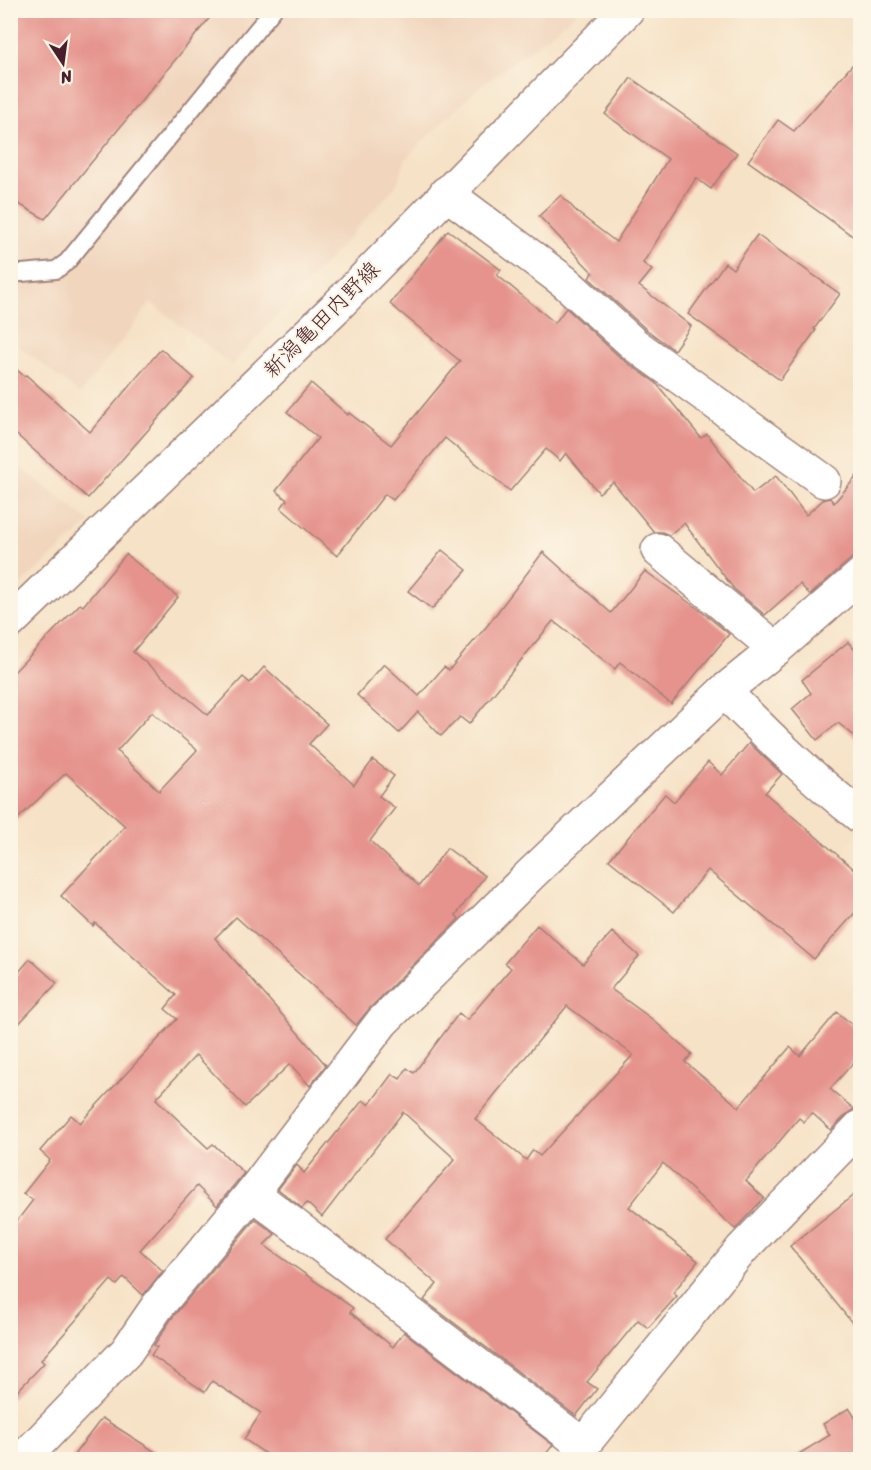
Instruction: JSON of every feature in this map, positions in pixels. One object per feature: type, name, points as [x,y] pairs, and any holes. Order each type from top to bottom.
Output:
[{"type":"street","name":"新潟亀田内野線","points":[[10,622],[334,309],[627,10]]},
{"type":"street","points":[[446,193],[565,282],[635,345],[824,481]]},
{"type":"street","points":[[658,550],[776,650]]},
{"type":"street","points":[[22,1460],[126,1352],[157,1306],[252,1193],[382,1022],[531,874],[724,691],[776,650],[861,576]]},
{"type":"street","points":[[724,691],[783,752],[861,816]]},
{"type":"street","points":[[252,1193],[583,1445],[742,1249],[861,1127]]},
{"type":"lane","points":[[10,274],[56,270],[67,262],[273,10]]},
{"type":"shaded area","points":[[10,11],[578,11],[478,88],[406,158],[396,186],[232,365],[151,303],[80,394],[11,340]]},
{"type":"shaded area","points":[[10,459],[90,522],[11,593],[10,593]]},
{"type":"building","points":[[10,10],[216,10],[45,219],[10,199]]},
{"type":"building","points":[[861,55],[861,242],[748,161],[778,120],[794,131]]},
{"type":"building","points":[[631,78],[737,153],[711,189],[696,178],[643,263],[652,270],[639,286],[691,326],[674,350],[647,330],[589,278],[593,273],[539,216],[561,195],[578,213],[616,242],[668,159],[605,114]]},
{"type":"building","points":[[448,230],[501,270],[497,275],[555,323],[566,308],[622,359],[656,383],[701,438],[707,434],[753,493],[776,476],[806,515],[823,500],[830,498],[834,503],[861,471],[861,550],[810,595],[800,584],[765,615],[734,589],[684,523],[669,535],[654,532],[613,482],[599,493],[566,453],[560,461],[546,449],[510,491],[445,438],[393,500],[385,494],[337,556],[281,508],[287,500],[276,491],[318,438],[287,412],[311,383],[348,415],[349,413],[391,445],[460,361],[390,304]]},
{"type":"building","points":[[757,235],[840,294],[780,380],[688,314],[725,263],[733,269]]},
{"type":"building","points":[[161,349],[194,378],[88,498],[10,429],[10,364],[24,376],[26,375],[90,432]]},
{"type":"building","points":[[442,550],[467,570],[432,609],[408,591]]},
{"type":"building","points":[[543,552],[611,613],[645,571],[729,634],[671,704],[620,662],[615,669],[553,621],[469,724],[460,717],[441,736],[418,712],[399,733],[357,695],[384,664],[419,696],[444,667],[449,670],[487,626]]},
{"type":"building","points":[[126,554],[178,597],[133,652],[208,715],[243,677],[250,683],[264,667],[327,724],[309,744],[354,785],[373,760],[394,776],[379,796],[395,808],[370,841],[419,886],[447,848],[485,876],[456,915],[459,919],[369,1009],[356,1025],[236,917],[215,938],[326,1065],[310,1086],[290,1064],[245,1107],[196,1055],[156,1099],[208,1148],[213,1144],[244,1173],[217,1206],[197,1186],[140,1250],[163,1271],[143,1295],[124,1277],[117,1285],[111,1280],[41,1360],[44,1363],[10,1399],[10,1230],[33,1200],[23,1194],[50,1160],[40,1151],[71,1115],[80,1123],[177,1019],[165,1009],[176,995],[95,923],[93,926],[61,896],[125,826],[66,773],[10,826],[10,676],[80,604],[83,606]],"holes":[[[152,712],[197,750],[159,791],[117,751]]]},
{"type":"building","points":[[848,642],[861,657],[861,741],[838,723],[817,740],[792,709],[811,693],[802,680]]},
{"type":"building","points":[[749,743],[782,774],[765,793],[861,875],[861,906],[814,959],[708,870],[674,912],[609,860],[665,794],[674,802],[708,762],[722,775]]},
{"type":"building","points":[[537,925],[583,964],[612,932],[639,956],[611,989],[652,1019],[692,1054],[685,1062],[739,1107],[790,1047],[800,1056],[837,1012],[861,1032],[861,1054],[830,1089],[854,1109],[831,1130],[812,1113],[804,1122],[799,1118],[746,1181],[764,1198],[735,1229],[663,1163],[629,1207],[698,1261],[673,1293],[677,1296],[648,1328],[638,1320],[587,1382],[597,1389],[576,1416],[424,1300],[437,1284],[385,1239],[455,1159],[403,1112],[322,1217],[307,1203],[302,1208],[278,1189],[297,1165],[304,1173],[363,1100],[369,1105],[392,1074],[400,1079],[407,1068],[414,1073],[459,1013],[467,1020],[511,968],[505,963]],"holes":[[[567,1006],[633,1055],[540,1156],[533,1150],[526,1160],[475,1119]]]},
{"type":"building","points":[[30,959],[57,983],[10,1033],[10,982]]},
{"type":"building","points":[[861,1189],[861,1334],[790,1246]]},
{"type":"building","points":[[255,1219],[275,1234],[264,1245],[353,1308],[350,1312],[393,1347],[404,1332],[553,1445],[541,1460],[275,1460],[244,1439],[261,1413],[212,1381],[205,1392],[151,1355],[157,1347],[154,1345],[172,1318]]},
{"type":"building","points":[[849,1408],[856,1419],[861,1416],[861,1460],[789,1460],[830,1435],[823,1424]]},
{"type":"building","points":[[102,1418],[168,1460],[70,1460]]}]
